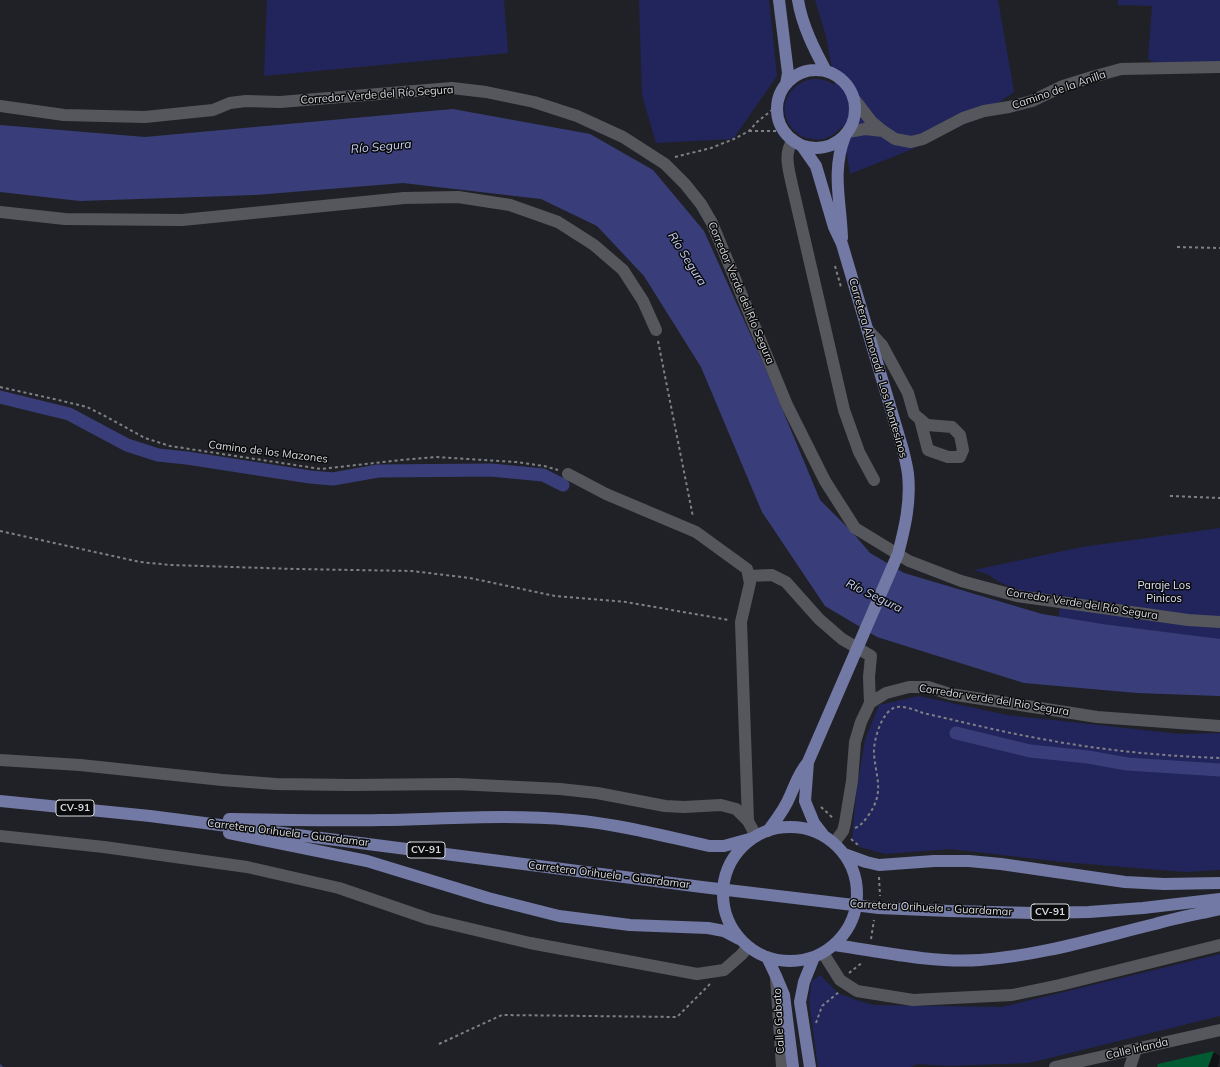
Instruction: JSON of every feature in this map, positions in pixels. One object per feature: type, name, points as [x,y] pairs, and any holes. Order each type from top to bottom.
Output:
[{"type":"main road","points":[[779,0],[788,73],[786,84]]},
{"type":"main road","points":[[798,0],[815,52],[826,71]]},
{"type":"main road","points":[[815,70],[826,71],[836,75],[851,90],[855,100],[856,112],[853,123],[846,134],[829,146],[811,148],[793,140],[780,124],[777,106],[780,94],[786,84],[794,77],[804,72],[815,70]]},
{"type":"main road","name":"Carretera Almoradí - Los Montesinos","points":[[842,244],[837,167],[840,148],[846,134]]},
{"type":"main road","name":"Carretera Almoradí - Los Montesinos","points":[[768,831],[782,812],[799,773],[808,762],[898,554],[906,522],[908,499],[908,474],[903,450],[842,244],[834,227],[816,166],[793,140]]},
{"type":"main road","name":"Carretera Almoradí - Los Montesinos","points":[[808,762],[805,801],[814,823],[824,836]]},
{"type":"main road","name":"Carretera Orihuela - Guardamar","points":[[0,801],[150,816],[702,887],[879,908],[1034,913],[1089,912],[1143,908],[1220,899]]},
{"type":"main road","points":[[150,816],[305,821],[494,817],[571,820],[601,823],[709,846],[724,846],[768,831],[787,827],[806,829],[824,836],[834,843],[844,854],[853,868],[857,884],[858,901],[854,917],[846,932],[835,945],[819,955],[799,961],[782,961],[767,957],[724,931],[708,928],[630,925],[559,916],[488,898],[367,861],[150,816]]},
{"type":"main road","points":[[744,943],[730,925],[724,910],[723,888],[725,877],[731,862],[740,849],[754,837]]},
{"type":"main road","points":[[844,854],[879,865],[934,861],[969,861],[1009,865],[1125,882],[1164,884],[1220,883]]},
{"type":"main road","points":[[835,945],[908,957],[946,960],[980,960],[1052,949],[1220,909]]},
{"type":"main road","points":[[810,1067],[800,1002],[804,982],[819,955]]},
{"type":"main road","points":[[767,957],[784,995],[793,1067]]},
{"type":"street","name":"Camino de la Anilla","points":[[855,100],[867,116],[883,131],[895,139],[903,142],[910,142],[923,139],[963,118],[984,111],[1032,101],[1063,86],[1121,69],[1220,67]]},
{"type":"street","name":"Corredor Verde del Río Segura","points":[[0,106],[64,115],[145,117],[213,110],[230,103],[280,102],[452,88],[486,92],[534,102],[577,116],[623,137],[665,164],[685,184],[701,204],[712,223],[787,405],[825,481],[855,528],[909,561],[961,581],[1017,596],[1188,620],[1220,622]]},
{"type":"street","name":"Camino de la Anilla","points":[[846,134],[865,130],[883,131]]},
{"type":"street","points":[[793,140],[789,146],[787,156],[792,185],[844,410],[859,452],[874,480]]},
{"type":"street","points":[[0,212],[65,219],[175,220],[404,198],[458,197],[510,205],[558,222],[594,245],[623,270],[643,301],[656,330]]},
{"type":"street","points":[[867,329],[882,345],[908,393],[914,414],[920,419]]},
{"type":"street","points":[[568,474],[606,494],[696,532],[741,564],[747,570],[750,583],[741,622],[748,820],[754,837]]},
{"type":"street","points":[[749,576],[772,575],[786,582],[819,619],[842,639],[871,656],[869,677],[870,703],[861,722],[856,742],[852,781],[843,831],[834,843]]},
{"type":"street","name":"Corredor verde del Rio Segura","points":[[870,703],[886,693],[909,687],[928,687],[950,694],[1097,717],[1220,726]]},
{"type":"street","points":[[0,760],[80,765],[222,780],[276,784],[457,784],[560,789],[597,793],[665,806],[684,807],[721,805],[736,809],[748,820]]},
{"type":"street","points":[[0,836],[104,847],[246,867],[339,888],[429,919],[530,943],[697,974],[724,970],[741,955],[744,943]]},
{"type":"street","points":[[819,955],[840,980],[857,991],[913,1000],[1012,995],[1060,985],[1220,945]]},
{"type":"street","name":"Calle Gabato","points":[[776,976],[782,1067]]},
{"type":"street","name":"Calle Irlanda","points":[[1055,1067],[1220,1030]]},
{"type":"street","points":[[1130,1067],[1136,1049]]},
{"type":"path","points":[[665,164],[673,157],[710,148],[734,139],[749,131],[757,122],[777,106]]},
{"type":"path","points":[[749,131],[776,130],[793,140]]},
{"type":"path","points":[[1178,247],[1220,248]]},
{"type":"path","points":[[656,330],[696,532]]},
{"type":"path","name":"Camino de los Mazones","points":[[0,387],[54,398],[86,408],[103,415],[145,438],[170,446],[321,469],[401,460],[436,458],[516,462],[544,466],[568,474]]},
{"type":"path","points":[[1170,496],[1220,498]]},
{"type":"path","points":[[0,531],[140,562],[171,565],[249,568],[412,571],[470,578],[555,596],[626,602],[741,622]]},
{"type":"path","points":[[843,831],[862,826],[877,799],[879,784],[874,754],[874,743],[883,717],[888,711],[895,707],[905,707],[924,713],[1042,739],[1186,757],[1220,758]]},
{"type":"path","points":[[439,1044],[502,1015],[677,1017],[724,970]]},
{"type":"green space","points":[[267,0],[504,0],[508,53],[264,76]]},
{"type":"green space","points":[[639,0],[769,0],[777,76],[733,139],[656,143],[642,95]]},
{"type":"green space","points":[[815,0],[998,0],[1014,92],[975,119],[910,150],[850,174],[842,126],[829,137],[813,139],[798,134],[787,120],[785,109],[787,99],[792,90],[801,83],[811,80],[823,80],[835,85],[826,36]]},
{"type":"green space","points":[[1118,0],[1220,0],[1220,73],[1174,73],[1148,59],[1152,6],[1118,5]]},
{"type":"green space","name":"Paraje Los Pinicos","points":[[1220,528],[1220,651],[1057,628],[1060,607],[1001,583],[987,574],[974,570],[1082,547]]},
{"type":"green space","points":[[919,696],[1007,715],[1180,734],[1220,733],[1220,870],[1185,872],[1063,862],[950,849],[885,854],[860,847],[852,839],[856,794],[865,740],[879,705]]},
{"type":"green space","points":[[1220,954],[1220,1016],[1029,1063],[948,1066],[917,1064],[911,1067],[818,1067],[809,1001],[812,981],[820,975],[838,993],[874,1005],[1002,1007]]},
{"type":"water","name":"Río Segura","points":[[453,109],[590,134],[653,170],[704,231],[761,358],[820,500],[853,533],[870,553],[904,573],[1042,614],[1102,624],[1220,639],[1220,696],[1137,693],[1024,683],[877,637],[825,606],[762,512],[701,367],[644,276],[597,226],[541,199],[403,183],[255,195],[80,201],[0,192],[0,125],[145,137]]},
{"type":"building","points":[[1214,1051],[1208,1067],[1157,1067],[1158,1064]]},
{"type":"waterway","points":[[0,397],[69,414],[127,445],[158,455],[333,479],[378,471],[491,470],[543,475],[563,485]]},
{"type":"waterway","points":[[956,733],[1030,751],[1088,757],[1127,764],[1220,770]]}]
